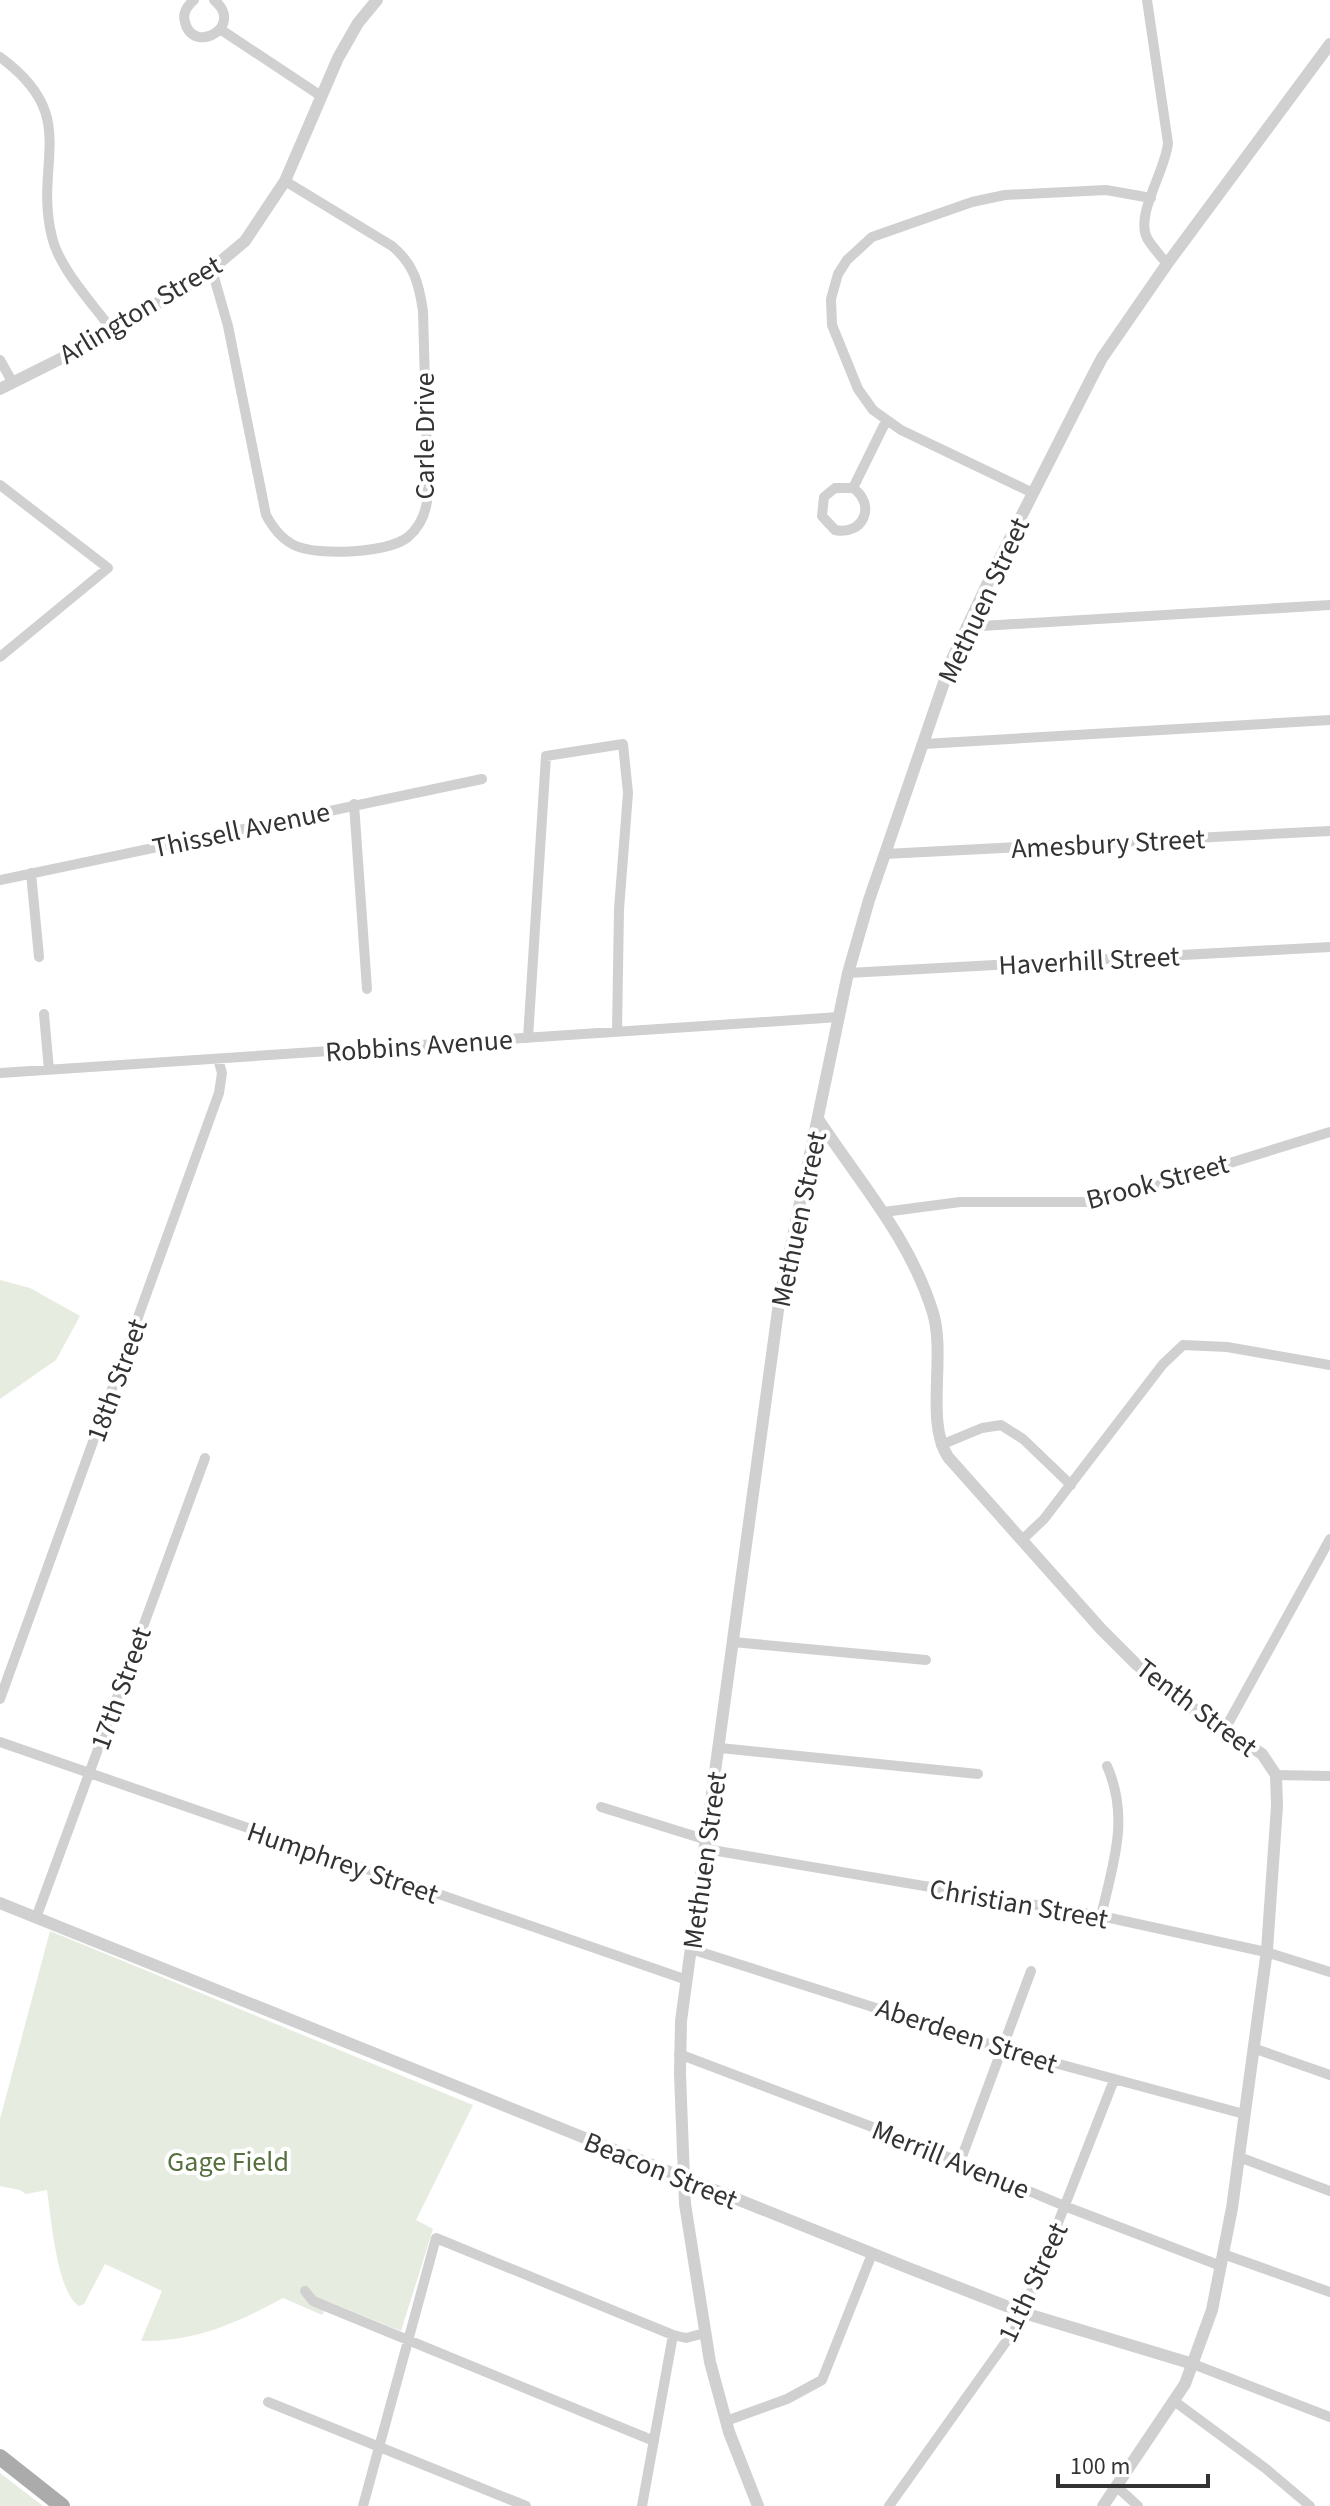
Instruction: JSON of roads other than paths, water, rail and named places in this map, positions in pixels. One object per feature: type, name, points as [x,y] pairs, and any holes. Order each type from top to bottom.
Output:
[{"type":"main road","points":[[0,2457],[62,2506]]},
{"type":"street","points":[[194,0],[185,11],[187,29],[204,38],[220,29],[224,16],[214,0]]},
{"type":"street","name":"Arlington Street","points":[[0,389],[112,330],[212,270],[245,241],[285,181],[347,41],[377,0]]},
{"type":"street","points":[[1147,0],[1168,143],[1165,161],[1146,213],[1145,232],[1167,264]]},
{"type":"street","points":[[220,29],[321,96]]},
{"type":"street","name":"Methuen Street","points":[[758,2506],[726,2421],[705,2333],[683,2179],[679,2054],[779,1303],[848,973],[952,659],[1102,358],[1167,264],[1330,44]]},
{"type":"street","points":[[0,57],[30,84],[45,110],[51,154],[48,206],[52,239],[63,262],[112,330]]},
{"type":"street","name":"Carle Drive","points":[[212,270],[228,326],[266,515],[273,528],[298,547],[316,550],[381,549],[409,537],[427,509],[428,493],[423,311],[419,287],[404,256],[392,246],[285,181]]},
{"type":"street","points":[[1033,493],[886,421],[862,397],[832,325],[830,309],[835,283],[842,267],[860,246],[879,234],[995,196],[1106,190],[1151,198]]},
{"type":"street","points":[[0,360],[13,383]]},
{"type":"street","points":[[853,488],[886,421]]},
{"type":"street","points":[[0,485],[108,568],[0,657]]},
{"type":"street","points":[[835,488],[853,488],[864,498],[865,518],[854,529],[835,530],[824,520],[822,502],[835,488]]},
{"type":"street","points":[[966,627],[1330,605]]},
{"type":"street","points":[[924,744],[1330,720]]},
{"type":"street","points":[[528,1038],[546,756],[623,744],[628,793],[619,909],[617,1032]]},
{"type":"street","name":"Thissell Avenue","points":[[0,880],[482,779]]},
{"type":"street","points":[[354,804],[367,989]]},
{"type":"street","name":"Amesbury Street","points":[[885,854],[1330,831]]},
{"type":"street","points":[[31,873],[39,957]]},
{"type":"street","name":"Haverhill Street","points":[[848,973],[1330,947]]},
{"type":"street","points":[[44,1014],[49,1070]]},
{"type":"street","name":"Robbins Avenue","points":[[0,1073],[839,1017]]},
{"type":"street","name":"18th Street","points":[[0,1699],[219,1093],[222,1073],[218,1059]]},
{"type":"street","points":[[818,1119],[884,1212],[920,1274],[936,1324],[937,1426],[941,1445],[982,1428],[998,1425],[1023,1439],[1071,1485]]},
{"type":"street","name":"Brook Street","points":[[884,1212],[960,1202],[1066,1203],[1104,1200],[1330,1132]]},
{"type":"street","points":[[1023,1539],[1044,1519],[1163,1364],[1183,1345],[1227,1347],[1330,1365]]},
{"type":"street","name":"Tenth Street","points":[[941,1445],[958,1469],[1082,1609],[1136,1664],[1168,1691],[1262,1754],[1276,1775],[1277,1806],[1266,1952],[1239,2157],[1212,2310],[1193,2364],[1174,2401],[1103,2506]]},
{"type":"street","name":"17th Street","points":[[36,1918],[205,1458]]},
{"type":"street","points":[[1225,1729],[1330,1539]]},
{"type":"street","points":[[733,1642],[926,1660]]},
{"type":"street","name":"Humphrey Street","points":[[0,1742],[687,1980]]},
{"type":"street","points":[[720,1748],[978,1774]]},
{"type":"street","points":[[1101,1916],[1120,1823],[1118,1796],[1107,1766]]},
{"type":"street","points":[[1276,1775],[1330,1776]]},
{"type":"street","name":"Christian Street","points":[[601,1807],[706,1844],[1101,1916],[1266,1952],[1330,1972]]},
{"type":"street","name":"Beacon Street","points":[[0,1903],[1024,2313],[1193,2364],[1330,2417]]},
{"type":"street","name":"Aberdeen Street","points":[[691,1949],[1002,2048],[1244,2114]]},
{"type":"street","points":[[960,2162],[1031,1971]]},
{"type":"street","points":[[1253,2048],[1330,2075]]},
{"type":"street","name":"Merrill Avenue","points":[[679,2054],[960,2162],[1067,2207],[1222,2260],[1330,2292]]},
{"type":"street","name":"11th Street","points":[[889,2506],[1010,2338],[1024,2313],[1114,2080]]},
{"type":"street","points":[[1239,2157],[1330,2191]]},
{"type":"street","points":[[363,2506],[436,2238],[673,2335],[686,2338],[705,2333]]},
{"type":"street","points":[[726,2421],[787,2399],[822,2380],[872,2254]]},
{"type":"street","points":[[305,2291],[313,2301],[654,2441]]},
{"type":"street","points":[[642,2506],[673,2335]]},
{"type":"street","points":[[1174,2401],[1265,2468],[1310,2506]]},
{"type":"street","points":[[268,2402],[526,2506]]},
{"type":"street","points":[[1116,2486],[1138,2506]]},
{"type":"park label","name":"Gage Field","points":[[228,2161]]}]
